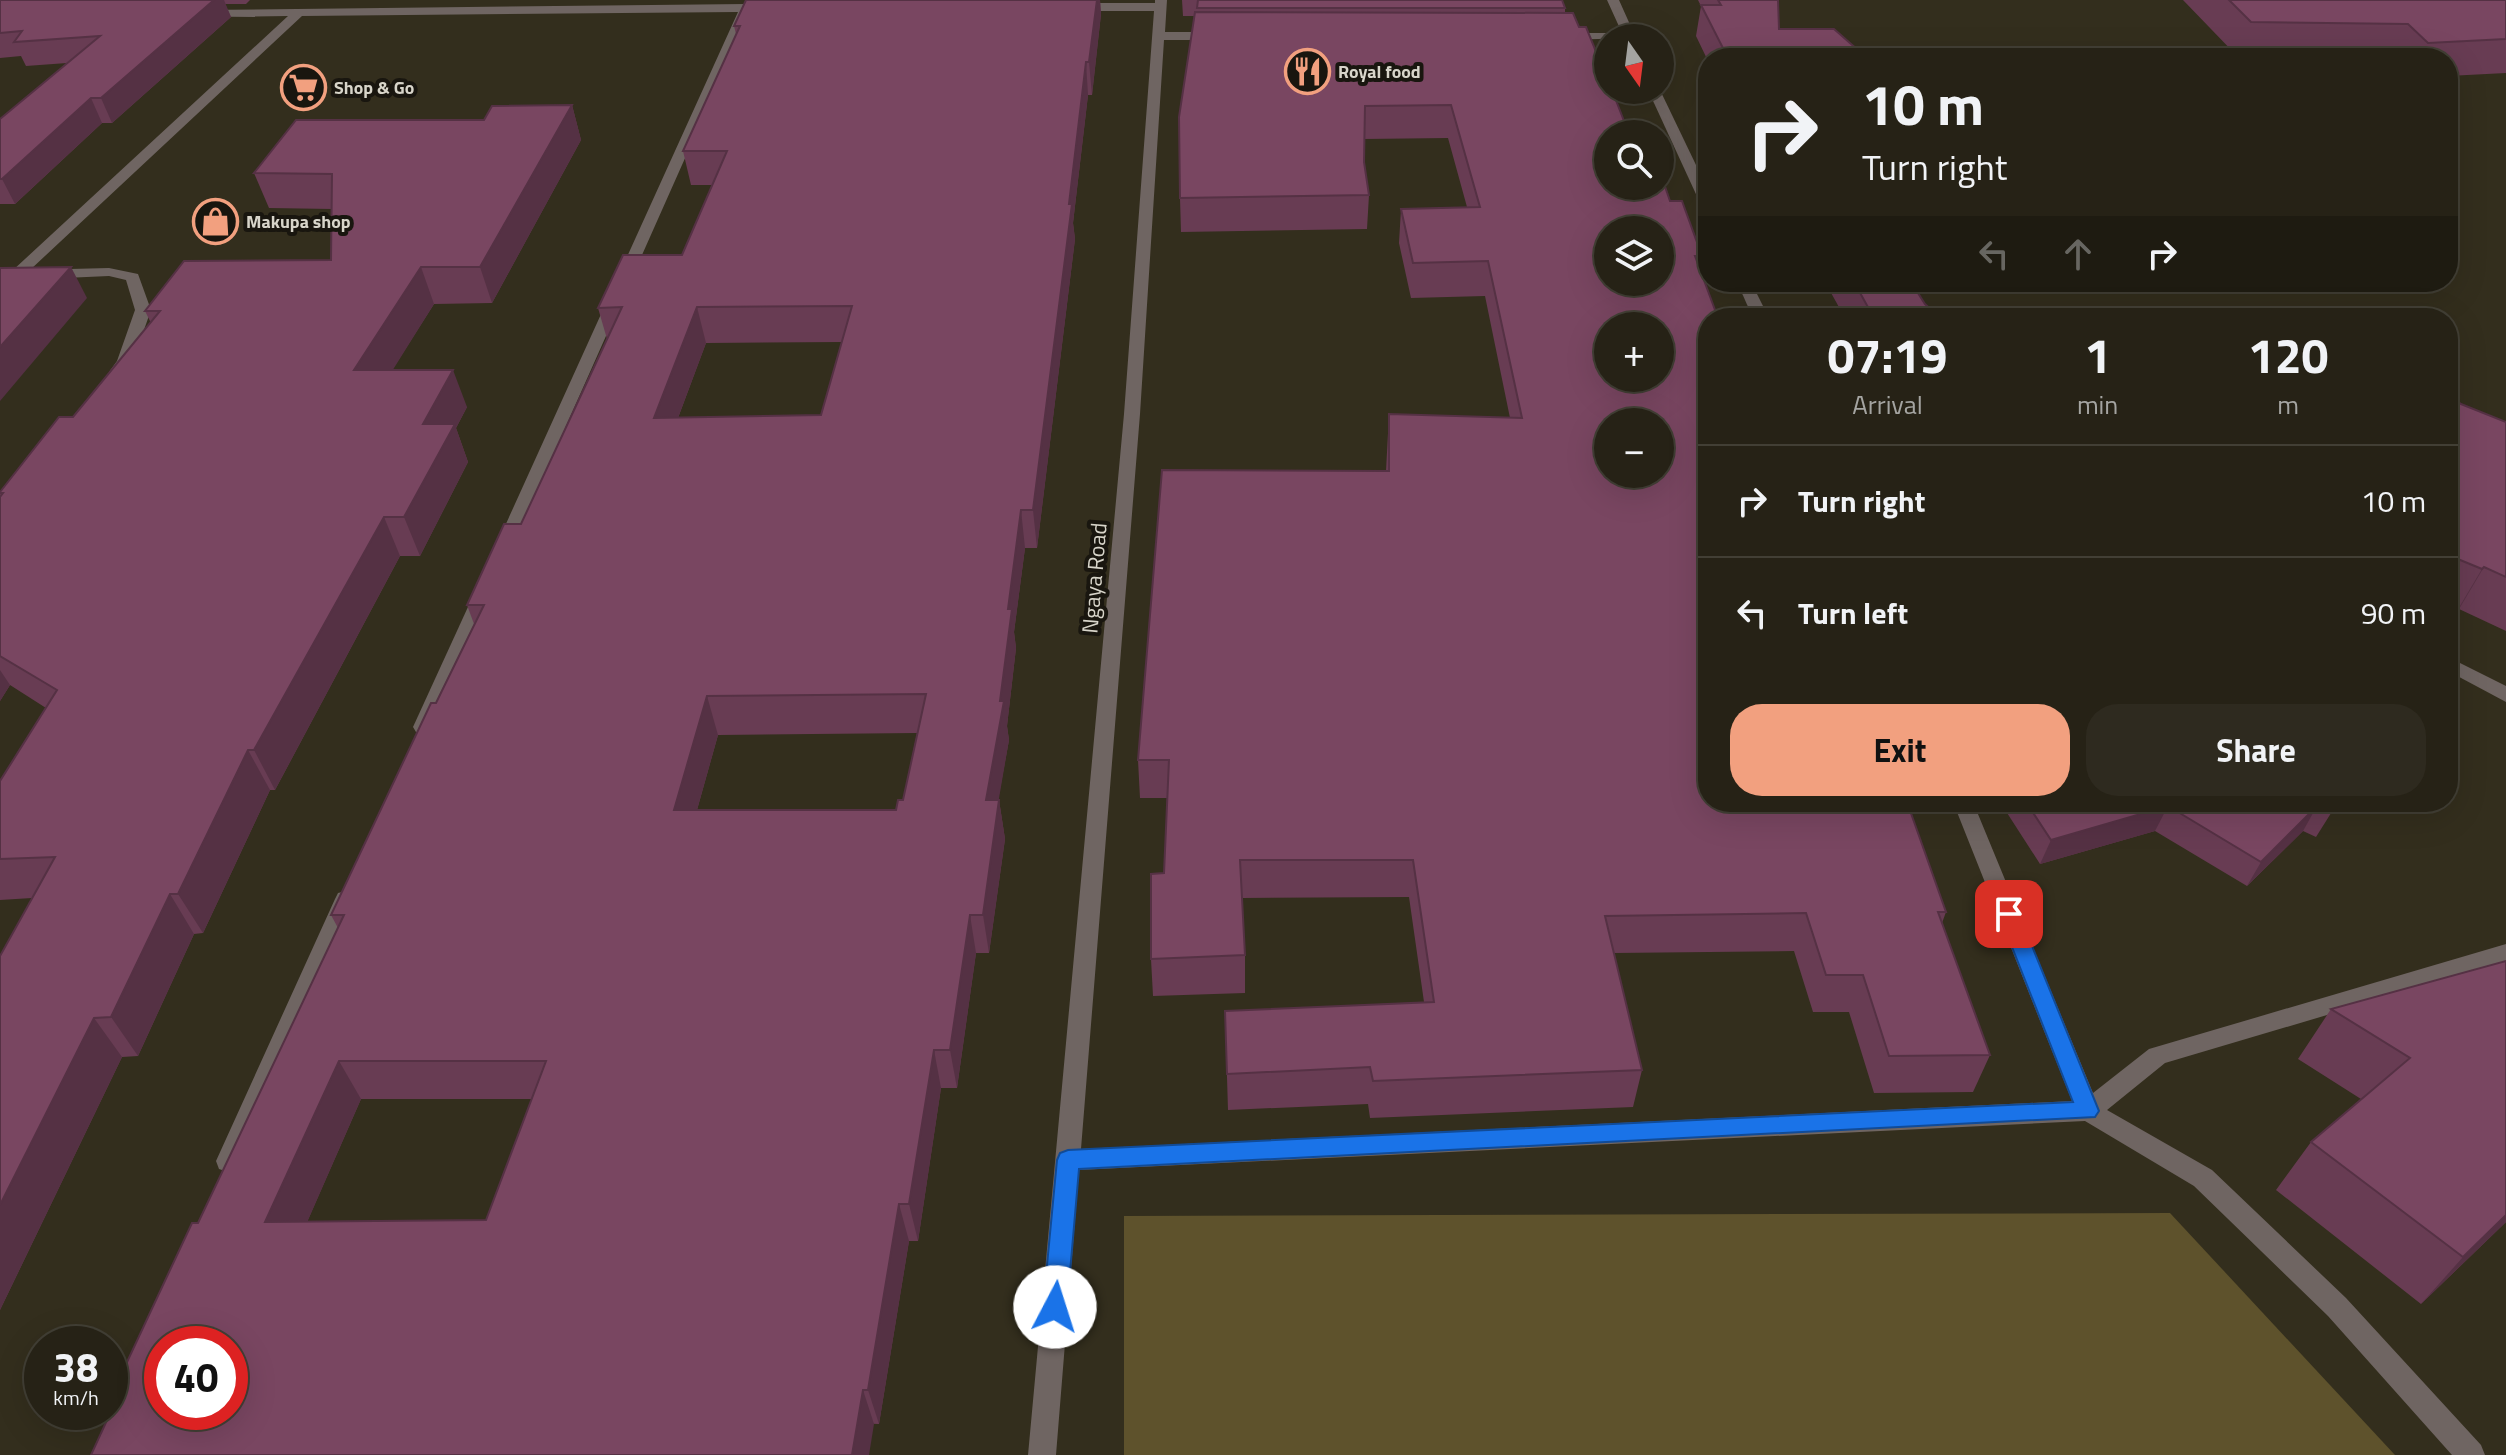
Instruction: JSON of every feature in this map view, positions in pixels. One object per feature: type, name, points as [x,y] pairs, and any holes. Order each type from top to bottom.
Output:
[{"type":"street","points":[[1613,0],[1624,24]]},
{"type":"street","points":[[191,13],[688,4],[754,8],[415,746]]},
{"type":"street","points":[[1065,7],[1161,4]]},
{"type":"street","name":"Ngaya Road","points":[[1042,1455],[1131,430],[1161,4]]},
{"type":"street","points":[[0,286],[299,12]]},
{"type":"street","points":[[1159,36],[1237,36]]},
{"type":"street","points":[[1551,37],[1594,38]]},
{"type":"street","points":[[1661,104],[1698,184]]},
{"type":"street","points":[[8,276],[109,272],[133,277],[143,310],[125,361],[108,385]]},
{"type":"street","points":[[2458,669],[2506,695]]},
{"type":"street","points":[[1967,812],[2088,1111]]},
{"type":"street","points":[[220,1180],[356,876]]},
{"type":"street","points":[[2088,1111],[2157,1056],[2506,953]]},
{"type":"street","points":[[1068,1160],[2088,1111],[2203,1178],[2337,1307],[2471,1455]]},
{"type":"shaded area","points":[[2170,1213],[2395,1455],[1124,1455],[1124,1216]]},
{"type":"building","points":[[0,0],[214,0],[101,98],[91,98],[0,179],[0,119],[100,36],[14,42],[22,31],[0,33]]},
{"type":"building","points":[[746,0],[1097,0],[1089,62],[1086,62],[1069,204],[1072,204],[1033,510],[1021,510],[1008,609],[1012,609],[1000,701],[1004,701],[986,800],[999,800],[983,915],[970,915],[950,1050],[934,1050],[909,1204],[899,1204],[868,1390],[863,1390],[852,1455],[91,1455],[103,1430],[128,1430],[128,1360],[192,1223],[198,1223],[344,915],[331,915],[431,703],[436,703],[484,605],[467,605],[504,524],[521,524],[622,307],[598,308],[623,255],[682,255],[727,151],[683,151],[740,26],[734,26]],"holes":[[[852,306],[821,415],[654,418],[697,307]],[[926,694],[903,800],[898,800],[896,810],[674,810],[707,696]],[[339,1061],[546,1061],[486,1220],[265,1222]]]},
{"type":"building","points":[[1198,0],[1562,0],[1565,8],[1197,8]]},
{"type":"building","points":[[1718,0],[1778,0],[1779,29],[1834,29],[1856,48],[1723,48],[1701,5],[1721,5]]},
{"type":"building","points":[[2229,0],[2506,0],[2506,39],[2428,43],[2408,24],[2251,22]]},
{"type":"building","points":[[1195,12],[1573,13],[1579,27],[1586,27],[1594,47],[1594,104],[1617,104],[1624,120],[1594,120],[1594,200],[1682,201],[1698,245],[1698,256],[1695,256],[1698,292],[1708,292],[1714,308],[1698,308],[1698,812],[1911,812],[1946,912],[1938,912],[1990,1055],[1889,1056],[1863,975],[1826,975],[1806,913],[1605,916],[1642,1070],[1373,1081],[1370,1067],[1227,1074],[1225,1011],[1434,1002],[1413,860],[1240,860],[1245,955],[1151,959],[1151,874],[1164,873],[1169,760],[1138,760],[1162,470],[1389,471],[1389,414],[1522,418],[1488,261],[1413,263],[1401,209],[1480,207],[1451,105],[1365,106],[1364,162],[1369,195],[1180,198],[1179,117]]},
{"type":"building","points":[[572,105],[480,267],[421,267],[354,370],[453,370],[423,424],[455,424],[404,517],[384,517],[254,750],[248,750],[178,894],[170,894],[111,1017],[94,1018],[0,1205],[0,956],[55,857],[0,859],[0,781],[57,690],[0,656],[0,497],[3,493],[0,492],[59,417],[73,417],[160,311],[145,311],[184,261],[331,260],[332,174],[254,173],[296,120],[484,120],[492,106]]},
{"type":"building","points":[[71,267],[0,347],[0,268]]},
{"type":"building","points":[[1860,292],[1917,292],[1929,308],[1868,308]]},
{"type":"building","points":[[2458,402],[2506,422],[2506,577],[2484,567],[2482,569],[2458,559]]},
{"type":"building","points":[[2033,812],[2147,812],[2051,840]]},
{"type":"building","points":[[2178,812],[2311,812],[2261,862]]},
{"type":"building","points":[[2506,961],[2506,1215],[2463,1257],[2311,1142],[2410,1058],[2331,1009]]},
{"type":"place","name":"Royal food","points":[[1307,71]]},
{"type":"place","name":"Shop & Go","points":[[303,87]]},
{"type":"place","name":"Makupa shop","points":[[215,221]]},
{"type":"route","points":[[1055,1307],[1068,1160],[2088,1111],[2009,914]]}]
